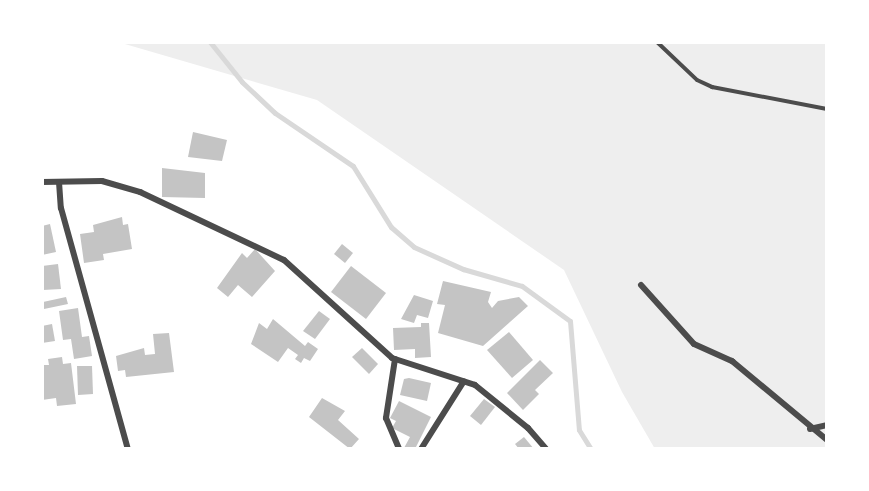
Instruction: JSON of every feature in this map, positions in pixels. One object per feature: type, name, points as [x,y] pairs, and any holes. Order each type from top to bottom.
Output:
[{"type":"street","points":[[42,182],[102,181],[140,192],[284,260],[395,359],[475,385],[528,428],[546,449]]},
{"type":"street","points":[[59,182],[61,208],[128,449]]},
{"type":"street","points":[[641,285],[694,344],[732,362],[810,429],[827,440]]},
{"type":"street","points":[[395,359],[386,418],[399,449]]},
{"type":"street","points":[[421,449],[464,381]]},
{"type":"street","points":[[810,429],[827,426]]},
{"type":"lane","points":[[657,42],[697,80],[712,87],[827,109]]},
{"type":"shaded area","points":[[118,42],[827,42],[827,449],[655,449],[622,392],[564,270],[317,100]]},
{"type":"building","points":[[193,132],[227,140],[222,161],[188,157]]},
{"type":"building","points":[[162,168],[205,173],[205,198],[162,197]]},
{"type":"building","points":[[122,217],[123,225],[128,224],[132,249],[103,254],[104,260],[84,263],[80,234],[94,232],[93,225]]},
{"type":"building","points":[[50,224],[56,252],[42,255],[42,226]]},
{"type":"building","points":[[342,244],[353,253],[345,263],[334,254]]},
{"type":"building","points":[[255,249],[275,271],[252,297],[238,285],[228,297],[217,288],[242,253],[247,258]]},
{"type":"building","points":[[58,264],[61,289],[43,290],[42,266]]},
{"type":"building","points":[[351,266],[386,293],[366,319],[331,292]]},
{"type":"building","points":[[443,281],[491,292],[488,302],[492,308],[498,301],[519,297],[528,306],[483,346],[438,333],[445,305],[437,304]]},
{"type":"building","points":[[414,295],[433,301],[428,318],[417,315],[414,323],[401,319]]},
{"type":"building","points":[[66,297],[68,304],[44,309],[43,302]]},
{"type":"building","points":[[78,308],[82,337],[89,336],[92,356],[74,359],[71,339],[63,340],[59,311]]},
{"type":"building","points":[[319,311],[330,319],[315,339],[303,331]]},
{"type":"building","points":[[273,319],[305,346],[308,342],[318,349],[310,361],[304,358],[301,363],[295,359],[298,355],[288,348],[278,362],[251,344],[259,323],[267,329]]},
{"type":"building","points":[[421,323],[429,323],[431,357],[415,358],[415,349],[394,350],[393,328],[421,327]]},
{"type":"building","points":[[52,324],[55,341],[42,343],[42,326]]},
{"type":"building","points":[[509,332],[533,360],[512,378],[487,350]]},
{"type":"building","points":[[169,333],[174,372],[126,377],[125,370],[118,371],[116,356],[144,348],[145,355],[155,354],[153,334]]},
{"type":"building","points":[[362,348],[378,364],[369,374],[352,357]]},
{"type":"building","points":[[62,357],[63,364],[71,363],[76,404],[57,406],[56,398],[42,400],[42,365],[49,365],[48,359]]},
{"type":"building","points":[[540,360],[553,373],[535,390],[539,394],[523,410],[507,393]]},
{"type":"building","points":[[77,366],[92,366],[93,394],[78,395]]},
{"type":"building","points":[[404,379],[431,383],[427,401],[400,395]]},
{"type":"building","points":[[322,398],[345,411],[338,420],[359,439],[350,449],[309,417]]},
{"type":"building","points":[[484,399],[495,407],[481,425],[470,416]]},
{"type":"building","points":[[399,401],[431,417],[415,449],[404,448],[410,437],[392,428],[396,421],[390,418]]},
{"type":"building","points":[[524,437],[534,449],[519,449],[515,444]]},
{"type":"waterway","points":[[210,42],[242,82],[275,113],[353,166],[391,227],[414,247],[463,269],[522,286],[570,321],[579,430],[591,449]]}]
